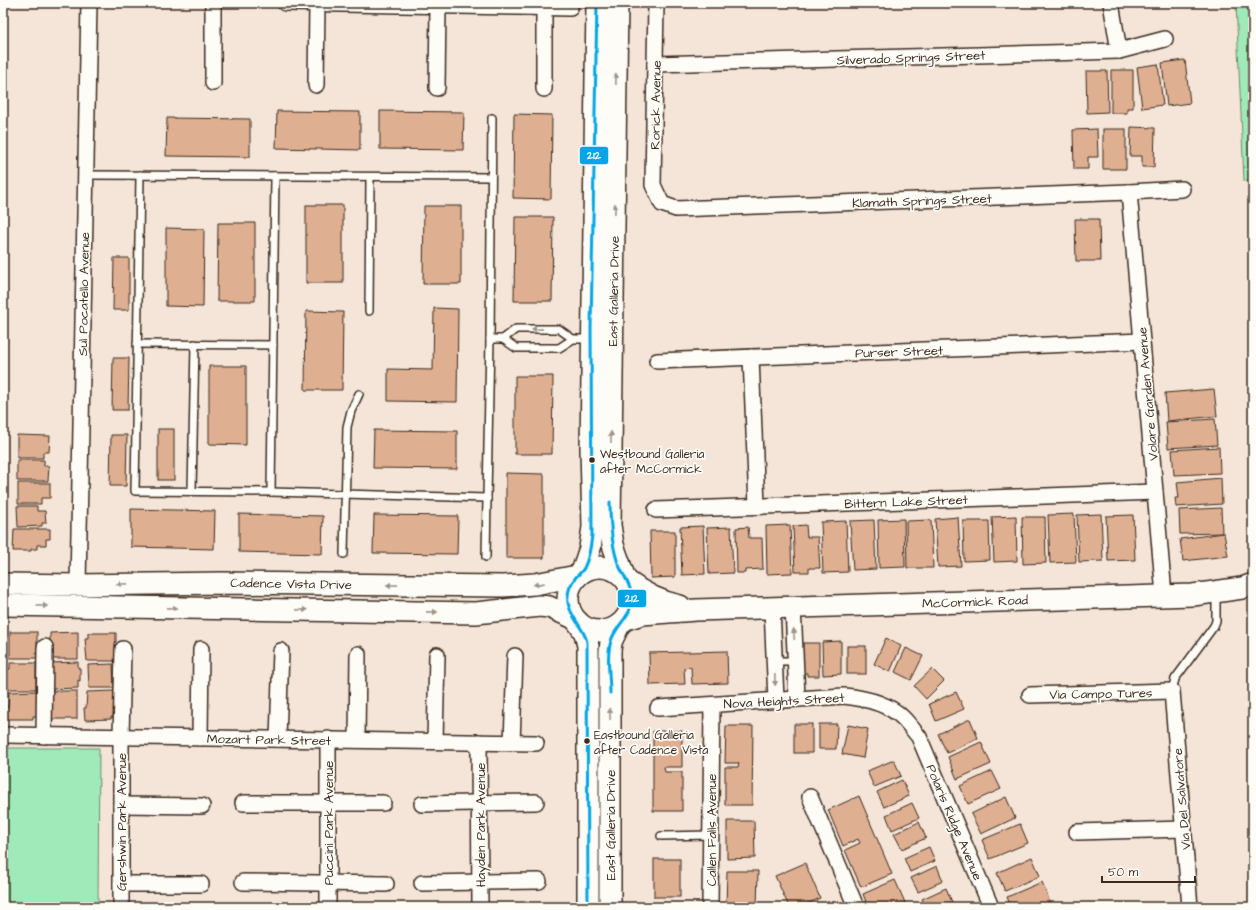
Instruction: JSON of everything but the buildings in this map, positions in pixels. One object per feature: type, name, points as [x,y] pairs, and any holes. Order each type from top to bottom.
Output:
[{"type":"main road","name":"East Galleria Drive","points":[[580,574],[590,548],[593,527],[591,449],[583,339],[597,3]]},
{"type":"main road","name":"East Galleria Drive","points":[[617,3],[610,525],[613,545],[626,579]]},
{"type":"main road","points":[[595,567],[607,567],[613,569],[626,579],[630,587],[633,600],[630,611],[622,622],[610,630],[597,631],[588,629],[576,620],[569,607],[568,594],[573,581],[580,574],[595,567]]},
{"type":"main road","name":"Cadence Vista Drive","points":[[3,584],[78,585],[222,583],[503,586],[535,584],[580,574]]},
{"type":"main road","name":"McCormick Road","points":[[626,579],[647,595],[658,600],[696,610]]},
{"type":"main road","name":"McCormick Road","points":[[622,622],[642,614],[696,610],[1194,595],[1242,588],[1253,584]]},
{"type":"main road","name":"Cadence Vista Drive","points":[[3,605],[476,613],[540,606],[554,609],[576,620]]},
{"type":"main road","name":"East Galleria Drive","points":[[576,620],[583,629],[588,642],[588,907]]},
{"type":"main road","name":"East Galleria Drive","points":[[610,907],[610,651],[611,642],[622,622]]},
{"type":"street","name":"Sul Pocatello Avenue","points":[[78,585],[89,3]]},
{"type":"street","points":[[213,3],[213,83]]},
{"type":"street","points":[[285,3],[411,4],[438,6],[570,8]]},
{"type":"street","name":"Rorick Avenue","points":[[656,3],[653,185],[662,204]]},
{"type":"street","points":[[1111,3],[1119,50]]},
{"type":"street","points":[[316,85],[317,4]]},
{"type":"street","points":[[436,88],[438,6]]},
{"type":"street","points":[[544,7],[544,90]]},
{"type":"street","name":"Silverado Springs Street","points":[[655,64],[1119,50],[1166,39]]},
{"type":"street","name":"Klamath Springs Street","points":[[662,204],[676,209],[1182,189]]},
{"type":"street","name":"Volare Garden Avenue","points":[[1129,192],[1164,596]]},
{"type":"street","name":"Purser Street","points":[[657,362],[1142,340]]},
{"type":"street","points":[[751,357],[757,506]]},
{"type":"street","name":"Bittern Lake Street","points":[[656,510],[1155,492]]},
{"type":"street","points":[[793,606],[798,698]]},
{"type":"street","points":[[772,608],[776,700]]},
{"type":"street","points":[[44,736],[45,647]]},
{"type":"street","name":"Gershwin Park Avenue","points":[[121,907],[121,737],[123,649]]},
{"type":"street","points":[[200,738],[201,649]]},
{"type":"street","points":[[278,739],[281,651]]},
{"type":"street","points":[[357,740],[358,654]]},
{"type":"street","points":[[435,741],[437,655]]},
{"type":"street","points":[[512,743],[515,656]]},
{"type":"street","name":"Via Campo Tures","points":[[1030,695],[1172,691]]},
{"type":"street","name":"Via Del Salvatore","points":[[1172,691],[1190,907]]},
{"type":"street","name":"Nova Heights Street","points":[[658,708],[798,698],[844,696],[863,698],[883,705],[902,716],[920,737]]},
{"type":"street","name":"Callen Falls Avenue","points":[[710,907],[712,705]]},
{"type":"street","name":"Mozart Park Street","points":[[3,735],[536,743]]},
{"type":"street","name":"Polaris Ridge Avenue","points":[[920,737],[991,907]]},
{"type":"street","name":"Puccini Park Avenue","points":[[328,739],[328,907]]},
{"type":"street","name":"Hayden Park Avenue","points":[[479,742],[480,907]]},
{"type":"street","points":[[810,797],[856,907]]},
{"type":"street","points":[[422,804],[536,802]]},
{"type":"street","points":[[243,803],[383,803]]},
{"type":"street","points":[[121,805],[202,806]]},
{"type":"street","points":[[1077,832],[1184,829]]},
{"type":"street","points":[[422,882],[539,881]]},
{"type":"street","points":[[243,882],[386,884]]},
{"type":"street","points":[[121,884],[201,884]]},
{"type":"lane","points":[[486,556],[492,118]]},
{"type":"lane","points":[[86,175],[491,177]]},
{"type":"lane","points":[[140,175],[135,491],[271,492],[487,498]]},
{"type":"lane","points":[[271,492],[275,176]]},
{"type":"lane","points":[[369,310],[370,177]]},
{"type":"lane","points":[[503,339],[516,329],[559,329],[583,339]]},
{"type":"lane","points":[[490,339],[503,339],[516,348],[559,348],[583,339]]},
{"type":"lane","points":[[137,344],[273,345]]},
{"type":"lane","points":[[192,491],[195,344]]},
{"type":"lane","points":[[344,554],[347,427],[351,411],[359,394]]},
{"type":"lane","points":[[1172,691],[1175,680],[1214,626],[1216,621],[1216,592]]},
{"type":"lane","points":[[774,661],[795,660]]},
{"type":"lane","points":[[661,836],[711,835]]},
{"type":"green space","points":[[1236,3],[1253,3],[1253,181],[1244,181]]},
{"type":"green space","points":[[3,748],[99,748],[98,907],[3,907]]},
{"type":"transit line","name":"212","points":[[588,907],[587,642],[572,613],[568,603],[568,596],[572,583],[586,564],[590,552],[592,535],[591,328],[597,3]]},
{"type":"transit line","name":"212","points":[[610,502],[612,540],[618,563],[630,588],[632,597],[630,610],[613,635],[611,641],[608,660],[610,693]]},
{"type":"place","name":"Westbound Galleria after McCormick","points":[[592,460]]},
{"type":"place","name":"Eastbound Galleria after Cadence Vista","points":[[587,741]]}]
